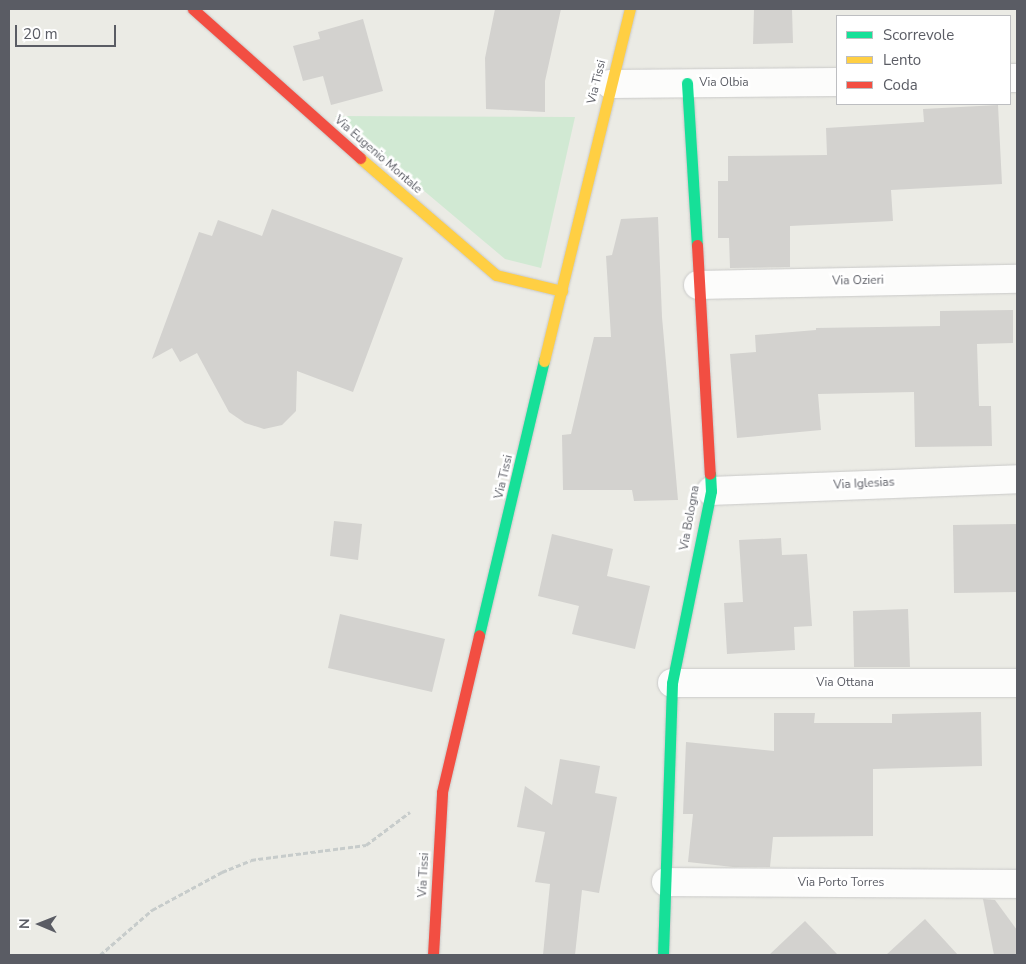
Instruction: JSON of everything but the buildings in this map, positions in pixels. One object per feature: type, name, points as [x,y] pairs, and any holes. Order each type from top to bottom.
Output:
[{"type":"street","name":"Via Eugenio Montale","points":[[193,9],[329,131],[496,275],[562,291]]},
{"type":"street","name":"Via Tissi","points":[[433,955],[442,792],[610,84],[630,9]]},
{"type":"street","name":"Via Olbia","points":[[610,84],[836,82]]},
{"type":"street","name":"Via Bologna","points":[[663,955],[672,683],[711,491],[687,83]]},
{"type":"street","name":"Via Ozieri","points":[[698,285],[1017,279]]},
{"type":"street","name":"Via Iglesias","points":[[711,491],[1017,479]]},
{"type":"street","name":"Via Ottana","points":[[672,683],[1017,683]]},
{"type":"street","name":"Via Porto Torres","points":[[666,882],[1017,884]]},
{"type":"path","points":[[100,955],[152,910],[222,872],[251,860],[366,844],[387,827],[442,792]]},
{"type":"green space","points":[[335,116],[575,117],[541,268],[505,259]]},
{"type":"traffic: fast","points":[[687,83],[697,245]]},
{"type":"traffic: fast","points":[[479,635],[544,361]]},
{"type":"traffic: fast","points":[[663,955],[672,683],[711,491],[710,474]]},
{"type":"traffic: slow","points":[[544,361],[630,9]]},
{"type":"traffic: slow","points":[[360,158],[496,275],[562,291]]},
{"type":"traffic: jam","points":[[193,9],[360,158]]},
{"type":"traffic: jam","points":[[697,245],[710,474]]},
{"type":"traffic: jam","points":[[433,955],[442,792],[479,635]]}]
